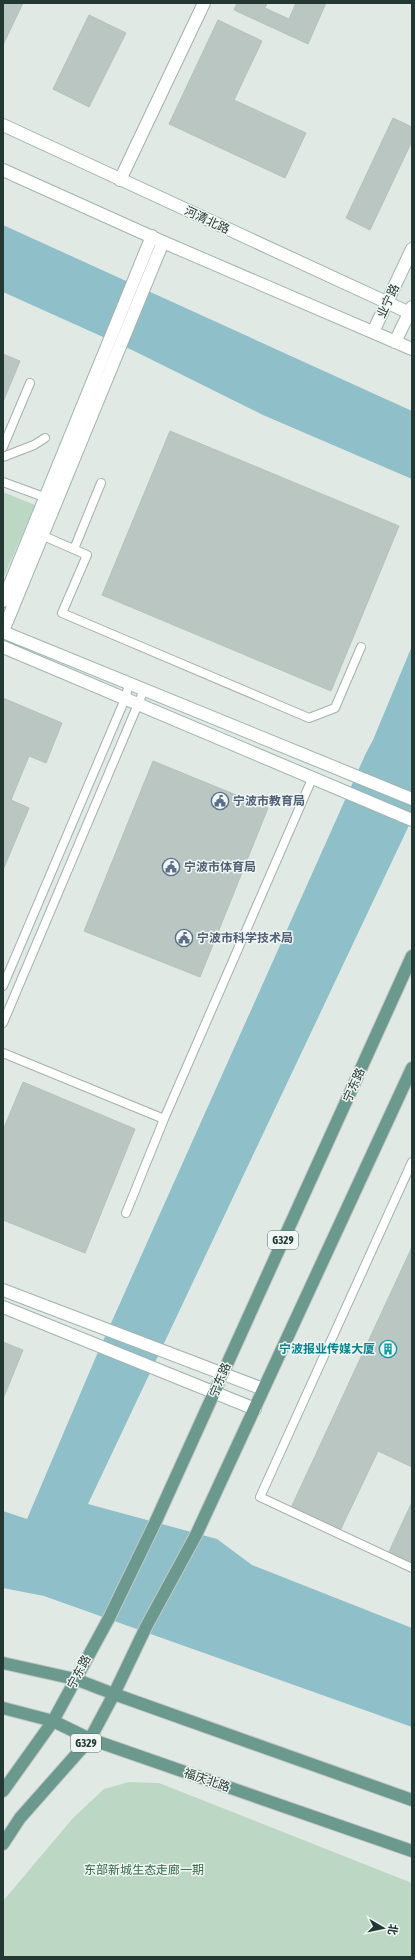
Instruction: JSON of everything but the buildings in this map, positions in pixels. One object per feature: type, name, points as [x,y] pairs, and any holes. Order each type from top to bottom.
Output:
[{"type":"main road","name":"宁东路","points":[[3,1790],[53,1721],[109,1618],[215,1393],[412,956]]},
{"type":"main road","name":"G329","points":[[3,1844],[20,1818],[90,1739],[114,1694],[146,1627],[196,1535],[412,1068]]},
{"type":"main road","points":[[3,1662],[75,1679],[412,1800]]},
{"type":"main road","name":"福庆北路","points":[[3,1708],[53,1721],[90,1739],[412,1851]]},
{"type":"street","points":[[120,180],[204,3]]},
{"type":"street","name":"河清北路","points":[[3,125],[387,302],[411,311]]},
{"type":"street","points":[[3,170],[157,239],[412,349]]},
{"type":"street","points":[[157,239],[44,497],[36,533],[3,632],[412,799]]},
{"type":"street","points":[[3,601],[36,533],[157,239]]},
{"type":"street","name":"业宁路","points":[[373,332],[412,249]]},
{"type":"street","name":"业宁路","points":[[395,342],[411,311]]},
{"type":"street","points":[[3,647],[137,705],[412,820]]},
{"type":"street","points":[[3,1290],[263,1389]]},
{"type":"street","points":[[3,1307],[255,1409]]},
{"type":"lane","points":[[3,447],[30,383]]},
{"type":"lane","points":[[3,457],[34,445],[45,438]]},
{"type":"lane","points":[[3,482],[44,497]]},
{"type":"lane","points":[[74,549],[101,483]]},
{"type":"lane","points":[[36,533],[87,554],[62,613],[309,718],[335,708],[361,647]]},
{"type":"lane","points":[[3,986],[125,699],[129,684]]},
{"type":"lane","points":[[3,1022],[144,690]]},
{"type":"lane","points":[[126,1213],[164,1119],[312,779]]},
{"type":"lane","points":[[3,1053],[164,1119]]},
{"type":"lane","points":[[412,1162],[260,1497],[412,1568]]},
{"type":"green space","points":[[3,492],[35,505],[3,579]]},
{"type":"green space","name":"东部新城生态走廊一期","points":[[129,1782],[159,1783],[412,1883],[412,1957],[3,1957],[3,1901],[73,1818],[104,1789]]},
{"type":"water","points":[[3,225],[412,411],[412,479],[263,415],[132,350],[3,292]]},
{"type":"water","points":[[412,646],[412,819],[88,1504],[217,1539],[252,1565],[412,1628],[412,1727],[44,1596],[3,1588],[3,1511],[27,1519],[95,1359],[373,740]]},
{"type":"place","name":"宁波市教育局","points":[[220,801]]},
{"type":"place","name":"宁波市体育局","points":[[171,867]]},
{"type":"place","name":"宁波市科学技术局","points":[[184,938]]},
{"type":"place","name":"宁波报业传媒大厦","points":[[388,1349]]}]
